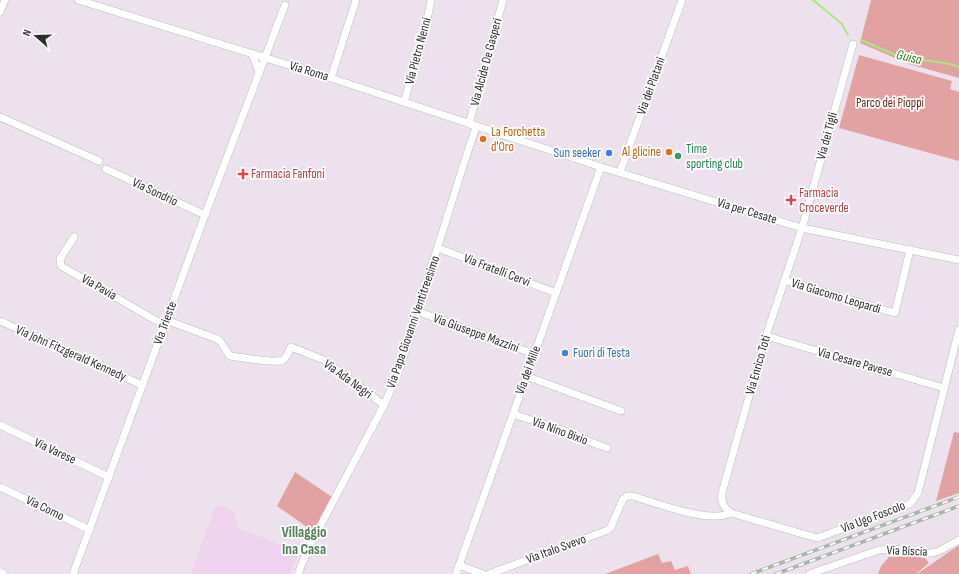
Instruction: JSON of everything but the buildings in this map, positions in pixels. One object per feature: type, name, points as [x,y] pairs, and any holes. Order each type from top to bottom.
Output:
[{"type":"street","name":"Via Roma","points":[[78,0],[100,3],[539,147]]},
{"type":"street","points":[[331,78],[356,0]]},
{"type":"street","name":"Via Pietro Nenni","points":[[404,102],[424,35],[431,0]]},
{"type":"street","name":"Via Alcide De Gasperi","points":[[473,125],[503,0]]},
{"type":"street","name":"Via dei Platani","points":[[620,172],[682,0]]},
{"type":"street","points":[[0,12],[6,1]]},
{"type":"street","name":"Via Trieste","points":[[72,574],[90,530],[205,215],[285,5]]},
{"type":"street","name":"Via dei Tigli","points":[[802,228],[853,44]]},
{"type":"street","points":[[252,53],[259,72]]},
{"type":"street","points":[[0,117],[100,160]]},
{"type":"street","name":"Via Papa Giovanni Ventitreesimo","points":[[298,574],[307,551],[384,404],[399,371],[463,166],[473,125]]},
{"type":"street","name":"Via per Cesate","points":[[539,147],[802,228],[959,260]]},
{"type":"street","name":"Via dei Mille","points":[[456,574],[601,167]]},
{"type":"street","name":"Via Sondrio","points":[[106,169],[205,215]]},
{"type":"street","name":"Via Enrico Toti","points":[[722,504],[722,489],[766,336],[802,228]]},
{"type":"street","name":"Via Pavia","points":[[74,237],[60,259],[61,266],[165,323]]},
{"type":"street","name":"Via Fratelli Cervi","points":[[438,248],[556,293]]},
{"type":"street","name":"Via Giacomo Leopardi","points":[[784,280],[895,313],[910,250]]},
{"type":"street","name":"Via Giuseppe Mazzini","points":[[418,312],[534,354]]},
{"type":"street","name":"Via John Fitzgerald Kennedy","points":[[0,321],[142,385]]},
{"type":"street","name":"Via Ada Negri","points":[[165,323],[217,339],[230,356],[272,362],[282,360],[287,356],[290,347],[324,360],[384,404]]},
{"type":"street","name":"Via Ugo Foscolo","points":[[722,504],[731,513],[817,538],[906,507],[914,500],[918,493],[959,330]]},
{"type":"street","name":"Via Cesare Pavese","points":[[766,336],[944,388]]},
{"type":"street","points":[[526,376],[621,411]]},
{"type":"street","name":"Via Nino Bixio","points":[[513,414],[576,435],[607,448]]},
{"type":"street","name":"Via Varese","points":[[0,425],[109,477]]},
{"type":"street","name":"Via Como","points":[[0,487],[90,530]]},
{"type":"street","name":"Via Ugo Foscolo","points":[[601,532],[608,530],[611,526],[622,499],[627,496],[632,496],[702,516],[712,517],[731,513]]},
{"type":"street","points":[[712,517],[722,504]]},
{"type":"street","name":"Via Italo Svevo","points":[[489,574],[601,532]]},
{"type":"street","name":"Via Biscia","points":[[809,574],[879,550],[932,553],[939,551],[959,540]]},
{"type":"street","points":[[459,565],[483,574]]},
{"type":"street","points":[[0,572],[4,574]]},
{"type":"shaded area","points":[[219,505],[234,511],[238,528],[300,552],[290,574],[191,574],[215,507]]},
{"type":"green space","points":[[871,0],[959,0],[959,78],[909,64],[860,43]]},
{"type":"green space","name":"Parco dei Pioppi","points":[[859,55],[952,81],[950,89],[959,92],[959,161],[839,128]]},
{"type":"green space","points":[[954,432],[959,433],[959,493],[936,501]]},
{"type":"green space","points":[[295,472],[335,499],[317,534],[277,506]]},
{"type":"green space","points":[[959,545],[959,574],[917,574]]},
{"type":"green space","points":[[658,554],[662,563],[671,561],[675,570],[688,566],[691,574],[605,574]]},
{"type":"green space","points":[[914,556],[925,558],[929,563],[916,574],[878,574],[881,566],[889,557]]},
{"type":"waterway","name":"Guisa","points":[[813,0],[842,24],[848,35]]},
{"type":"waterway","name":"Guisa","points":[[861,40],[898,56],[950,64],[959,67]]},
{"type":"railway","points":[[751,574],[959,497]]},
{"type":"railway","points":[[776,574],[959,506]]},
{"type":"place","name":"La Forchetta d'Oro","points":[[483,139]]},
{"type":"place","name":"Al glicine","points":[[669,152]]},
{"type":"place","name":"Sun seeker","points":[[609,153]]},
{"type":"place","name":"Time sporting club","points":[[678,156]]},
{"type":"place","name":"Farmacia Fanfoni","points":[[243,174]]},
{"type":"place","name":"Farmacia Croceverde","points":[[791,200]]},
{"type":"place","name":"Fuori di Testa","points":[[565,353]]},
{"type":"district","name":"Villaggio Ina Casa","points":[[304,540]]}]
